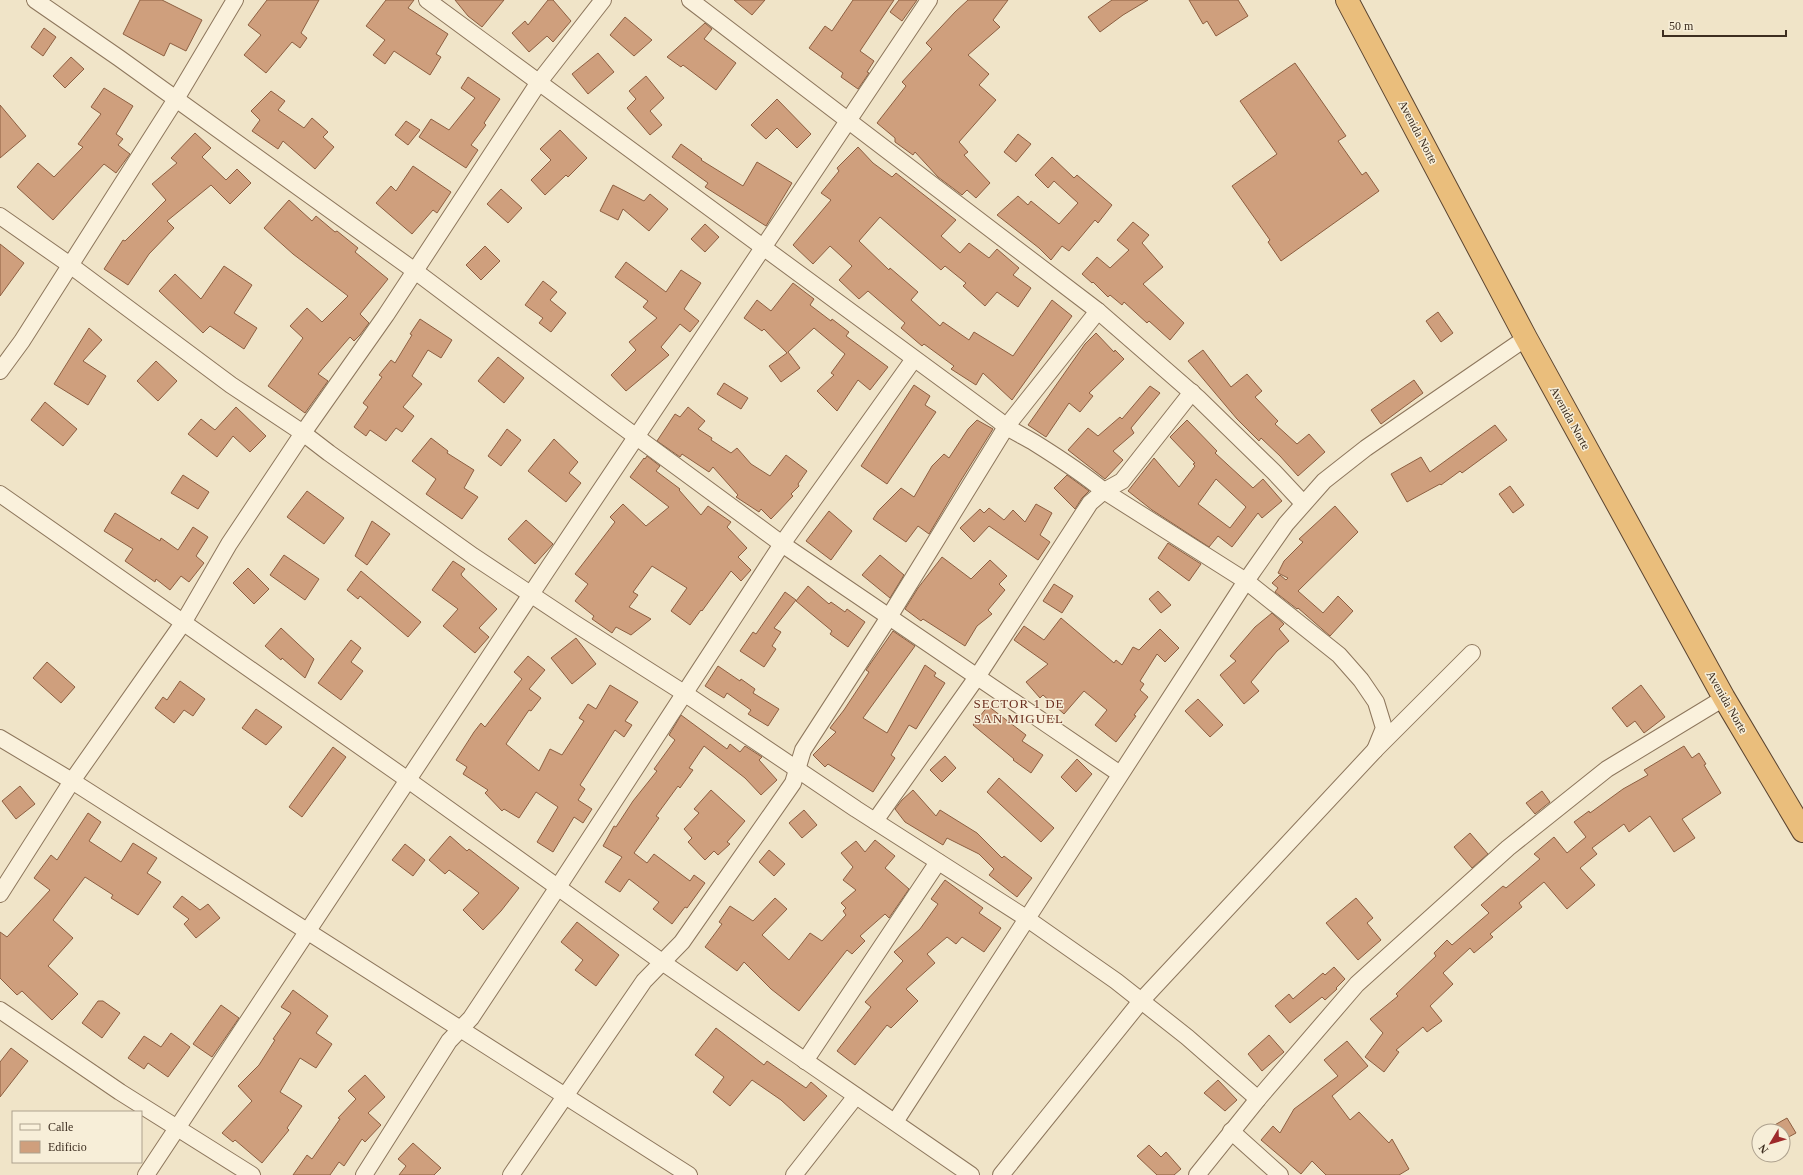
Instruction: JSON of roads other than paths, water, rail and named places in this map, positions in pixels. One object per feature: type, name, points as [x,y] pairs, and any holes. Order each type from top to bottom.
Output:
[{"type":"highway","name":"Avenida Norte","points":[[1347,0],[1526,338],[1724,698],[1803,831]]},
{"type":"street","points":[[36,0],[415,271],[636,437],[782,544],[1120,774]]},
{"type":"street","points":[[0,371],[176,99],[235,0]]},
{"type":"street","points":[[428,0],[1006,427],[1033,442],[1083,474],[1104,491],[1246,581],[1339,655],[1361,680],[1376,702],[1384,728],[1375,750]]},
{"type":"street","points":[[0,894],[72,781],[183,623],[229,544],[303,433],[415,271],[540,82],[603,0]]},
{"type":"street","points":[[690,0],[1098,311],[1192,392],[1274,472],[1303,503]]},
{"type":"street","points":[[146,1175],[531,594],[929,0]]},
{"type":"street","points":[[0,216],[70,265],[231,385],[303,433],[442,533],[531,594],[684,693],[875,821],[1026,918],[1116,981],[1187,1037],[1258,1099]]},
{"type":"street","points":[[511,1175],[644,981],[686,935],[793,783],[803,750],[889,617],[1006,427],[1098,311]]},
{"type":"street","points":[[895,1122],[1246,581],[1303,503],[1324,481],[1366,448],[1526,338]]},
{"type":"street","points":[[364,1175],[449,1041],[471,1018],[782,544],[914,359]]},
{"type":"street","points":[[875,821],[977,677],[1090,503],[1104,491],[1122,481],[1192,392]]},
{"type":"street","points":[[0,494],[408,780],[662,962],[970,1175]]},
{"type":"street","points":[[1001,1175],[1141,1002],[1375,750],[1472,653]]},
{"type":"street","points":[[1197,1175],[1231,1131],[1357,984],[1508,848],[1607,769],[1724,698]]},
{"type":"street","points":[[0,738],[72,781],[566,1095],[689,1175]]},
{"type":"street","points":[[805,1061],[938,862]]},
{"type":"street","points":[[0,1010],[120,1092],[252,1175]]},
{"type":"street","points":[[794,1175],[856,1096]]},
{"type":"street","points":[[1231,1131],[1280,1175]]},
{"type":"district","name":"SECTOR 1 DE SAN MIGUEL","points":[[1019,710]]}]
